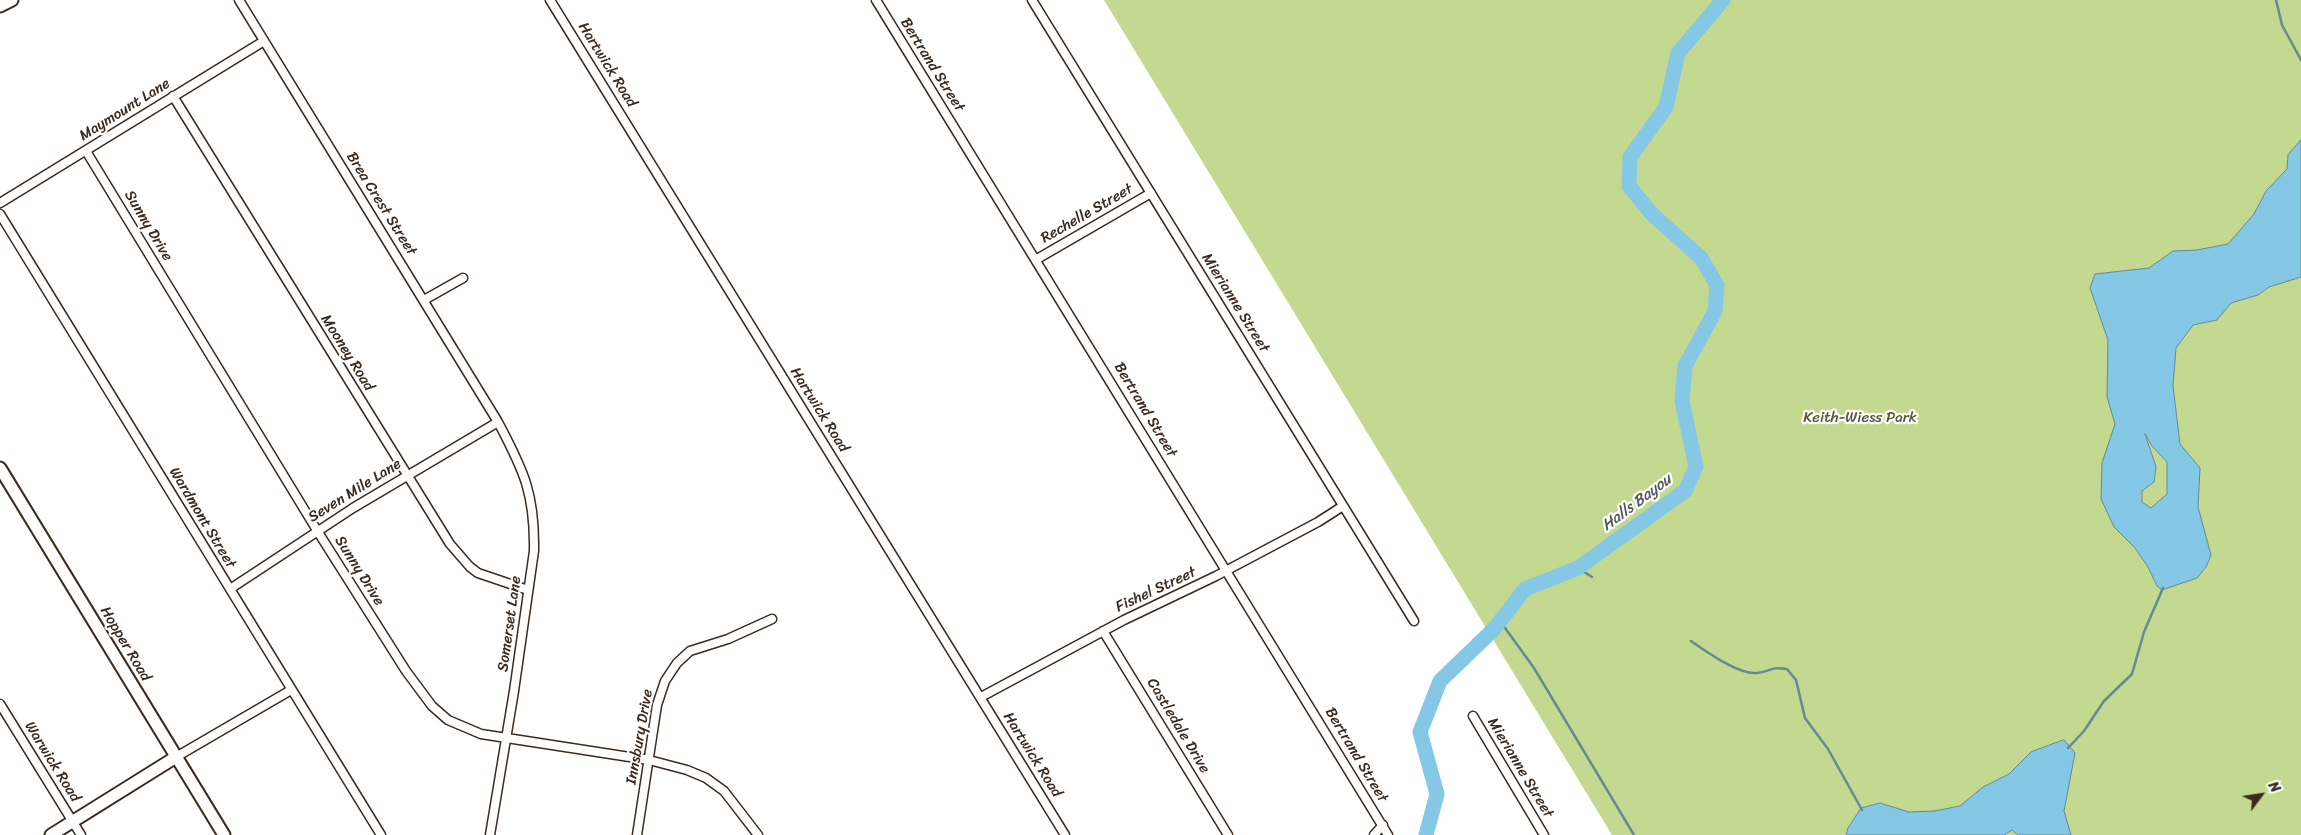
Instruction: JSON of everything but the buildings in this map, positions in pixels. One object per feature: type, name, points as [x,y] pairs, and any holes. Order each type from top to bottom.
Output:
[{"type":"main road","points":[[0,6],[12,0]]},
{"type":"main road","name":"Hopper Road","points":[[0,468],[224,835]]},
{"type":"main road","points":[[51,835],[176,757]]},
{"type":"street","name":"Brea Crest Street","points":[[239,0],[498,422]]},
{"type":"street","name":"Hartwick Road","points":[[550,0],[1065,835]]},
{"type":"street","name":"Bertrand Street","points":[[876,0],[1388,835]]},
{"type":"street","name":"Mierianne Street","points":[[1032,0],[1414,621]]},
{"type":"street","name":"Maymount Lane","points":[[0,203],[264,41]]},
{"type":"street","name":"Mooney Road","points":[[173,96],[450,544],[470,567],[487,577],[528,590]]},
{"type":"street","name":"Sunny Drive","points":[[86,151],[318,532],[406,671],[432,706],[448,720],[465,728],[505,739],[649,760]]},
{"type":"street","name":"Rechelle Street","points":[[1036,259],[1151,193]]},
{"type":"street","name":"Wardmont Street","points":[[0,214],[380,835]]},
{"type":"street","points":[[424,300],[463,278]]},
{"type":"street","name":"Seven Mile Lane","points":[[230,590],[318,532],[498,422]]},
{"type":"street","name":"Somerset Lane","points":[[490,835],[534,551],[532,504],[520,463],[498,422]]},
{"type":"street","name":"Fishel Street","points":[[980,697],[1104,631],[1227,571],[1318,522],[1343,506]]},
{"type":"street","name":"Innsbury Drive","points":[[638,835],[660,694],[665,681],[677,663],[690,652],[721,642],[772,619]]},
{"type":"street","name":"Castledale Drive","points":[[1104,631],[1228,835]]},
{"type":"street","points":[[176,757],[290,690]]},
{"type":"street","name":"Warwick Road","points":[[0,704],[81,835]]},
{"type":"street","name":"Mierianne Street","points":[[1473,716],[1544,835]]},
{"type":"street","points":[[649,760],[686,770],[715,784],[732,799],[758,835]]},
{"type":"street","points":[[1374,835],[1382,825]]},
{"type":"green space","name":"Keith-Wiess Park","points":[[1104,0],[2301,0],[2301,835],[1612,835]]},
{"type":"water","points":[[2301,140],[2301,277],[2269,287],[2258,295],[2231,303],[2217,320],[2193,325],[2176,348],[2173,386],[2180,444],[2200,468],[2198,507],[2211,555],[2206,567],[2197,578],[2162,590],[2157,586],[2148,567],[2135,548],[2114,527],[2101,499],[2102,463],[2115,424],[2107,397],[2108,340],[2090,288],[2095,274],[2149,268],[2173,251],[2197,250],[2228,244],[2254,214],[2266,191],[2287,169],[2288,155]],"holes":[[[2145,434],[2152,446],[2167,462],[2167,494],[2151,508],[2142,502],[2142,491],[2154,482],[2156,467]]]},
{"type":"water","points":[[2064,740],[2075,753],[2064,811],[2071,835],[2018,835],[2012,830],[2004,835],[1846,835],[1848,828],[1861,808],[1880,803],[1909,812],[1934,811],[1960,806],[1983,787],[2009,774],[2031,752]]},
{"type":"waterway","name":"Halls Bayou","points":[[1426,835],[1437,794],[1420,732],[1440,681],[1494,629],[1525,589],[1578,568],[1685,491],[1696,467],[1682,401],[1685,366],[1715,311],[1717,285],[1701,258],[1652,214],[1629,186],[1630,157],[1666,107],[1678,53],[1723,0]]},
{"type":"waterway","points":[[2276,0],[2282,25],[2301,60]]},
{"type":"waterway","points":[[1578,568],[1592,577]]},
{"type":"waterway","points":[[2068,748],[2084,731],[2104,701],[2132,674],[2144,632],[2163,588]]},
{"type":"waterway","points":[[1500,621],[1534,668],[1634,835]]},
{"type":"waterway","points":[[1691,641],[1732,666],[1749,673],[1781,668],[1787,669],[1796,680],[1805,718],[1828,749],[1862,810]]}]
